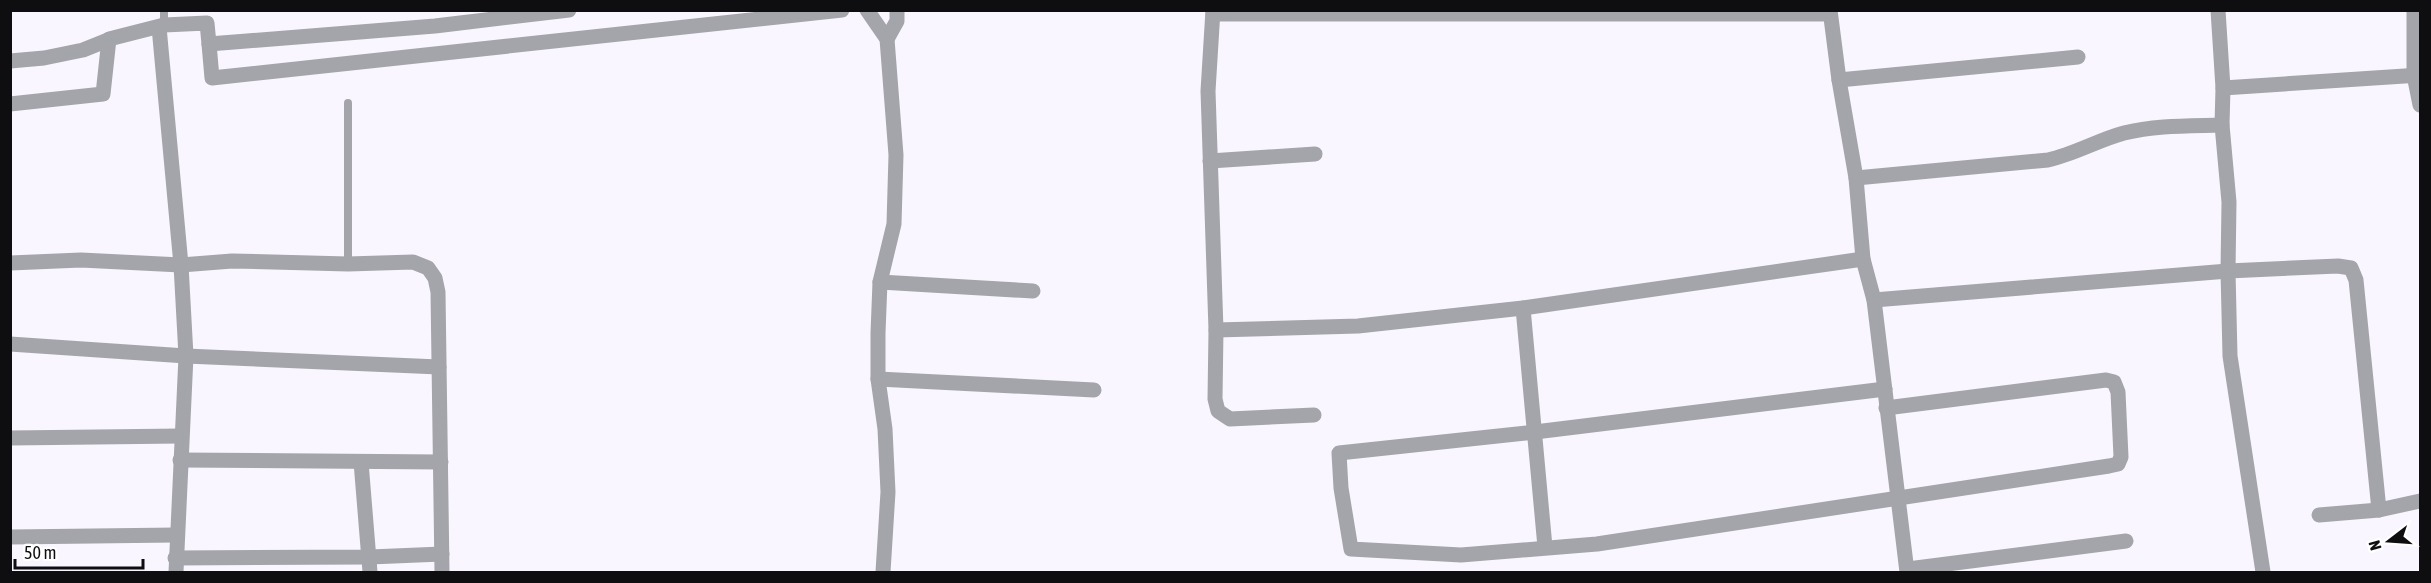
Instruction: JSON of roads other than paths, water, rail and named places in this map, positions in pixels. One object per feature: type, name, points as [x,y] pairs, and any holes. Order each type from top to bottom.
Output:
[{"type":"street","points":[[209,44],[435,26],[569,10]]},
{"type":"street","points":[[10,61],[44,58],[83,50],[162,21],[207,23],[212,78],[842,10]]},
{"type":"street","points":[[867,10],[886,39],[896,155],[894,224],[880,282],[878,379],[885,429],[888,492],[883,573]]},
{"type":"street","points":[[886,39],[897,21],[897,10]]},
{"type":"street","points":[[2218,10],[2223,88],[2222,125],[2229,202],[2230,356],[2263,573]]},
{"type":"street","points":[[2414,10],[2421,105]]},
{"type":"street","points":[[1314,416],[1230,419],[1218,411],[1215,399],[1216,330],[1208,91],[1213,13],[1830,12],[1856,178],[1863,259],[1874,300],[1900,498],[1907,571],[2126,541]]},
{"type":"street","points":[[162,21],[186,356],[175,565],[370,565],[442,554]]},
{"type":"street","points":[[10,104],[103,94],[109,39]]},
{"type":"street","points":[[1839,80],[2078,57]]},
{"type":"street","points":[[2223,88],[2417,75]]},
{"type":"street","points":[[1856,178],[2048,160],[2072,154],[2121,134],[2154,126],[2222,125]]},
{"type":"street","points":[[1210,161],[1315,154]]},
{"type":"street","points":[[1216,330],[1358,326],[1523,308],[1863,259]]},
{"type":"street","points":[[10,263],[81,260],[181,265],[232,261],[348,264],[413,262],[428,268],[435,278],[438,292],[442,573]]},
{"type":"street","points":[[1874,300],[2228,271],[2338,266],[2351,268],[2356,280],[2379,510]]},
{"type":"street","points":[[880,282],[1033,291]]},
{"type":"street","points":[[1523,308],[1545,547]]},
{"type":"street","points":[[10,344],[186,356],[439,367]]},
{"type":"street","points":[[878,379],[1094,390]]},
{"type":"street","points":[[1885,389],[1535,432],[1339,453],[1341,488],[1351,549],[1461,555],[1598,544],[2118,464],[2121,457],[2118,392],[2114,382],[2106,380],[1887,408]]},
{"type":"street","points":[[10,438],[182,436]]},
{"type":"street","points":[[180,460],[441,462]]},
{"type":"street","points":[[361,462],[370,565]]},
{"type":"street","points":[[2319,515],[2379,510],[2421,501]]},
{"type":"street","points":[[10,537],[176,535]]},
{"type":"lane","points":[[348,103],[348,264]]}]
